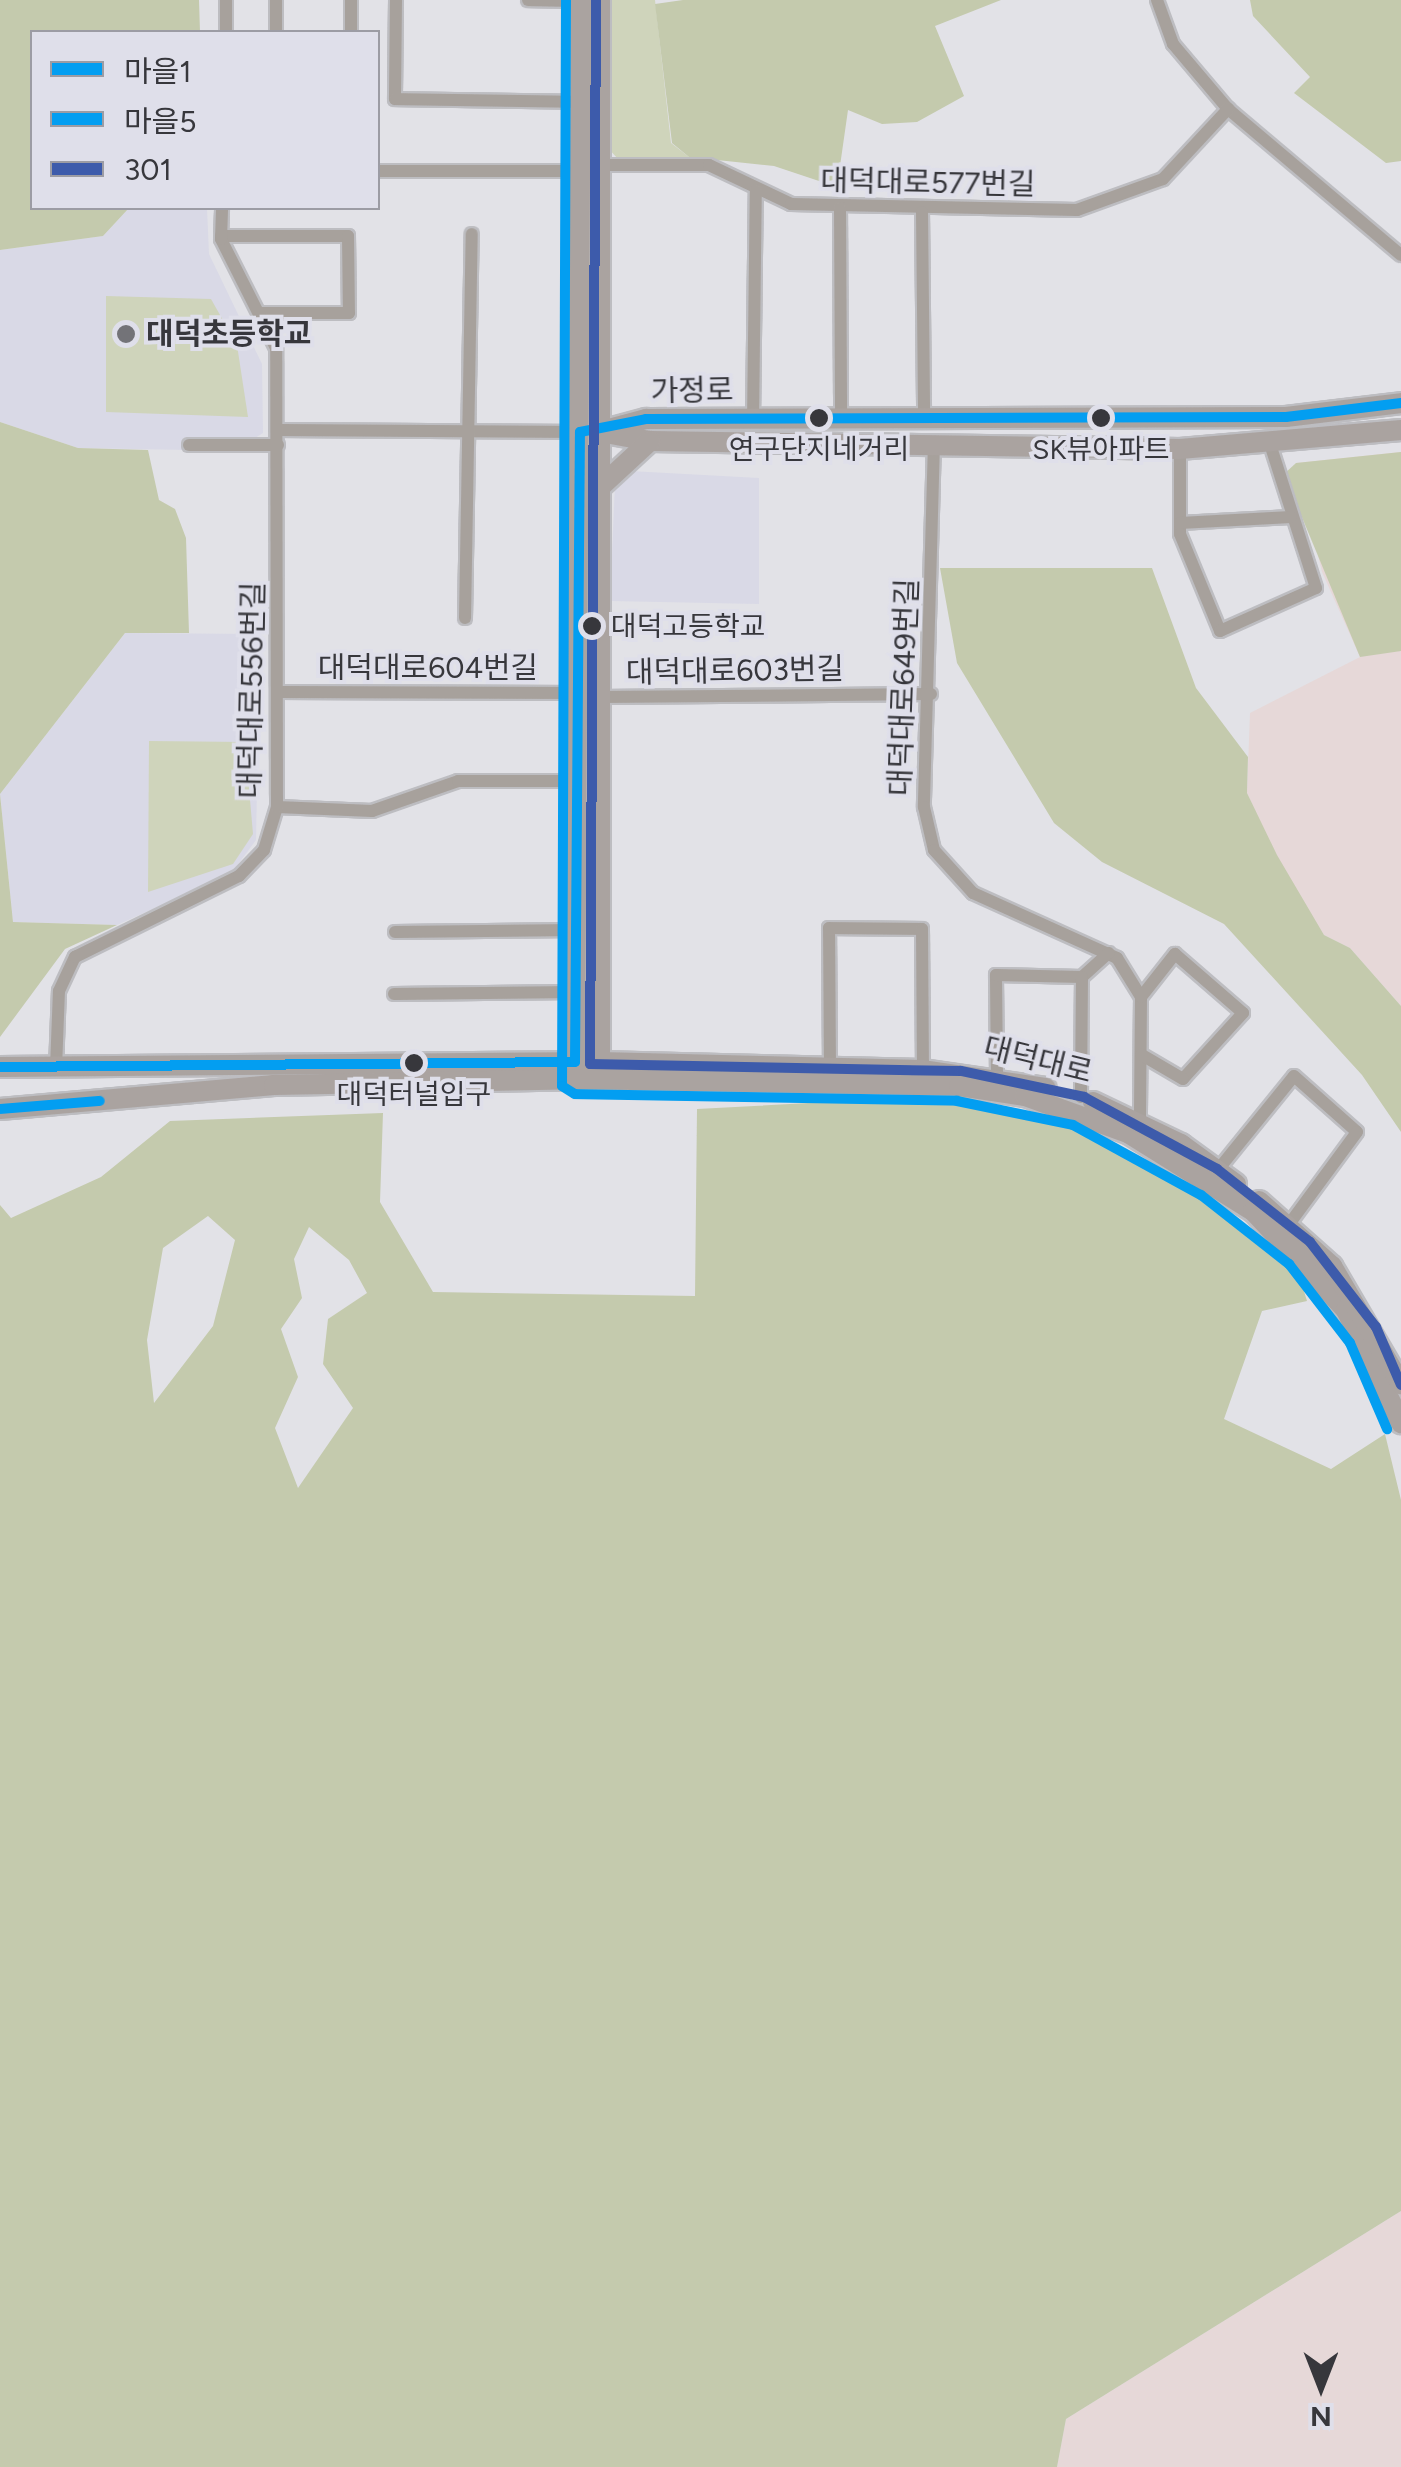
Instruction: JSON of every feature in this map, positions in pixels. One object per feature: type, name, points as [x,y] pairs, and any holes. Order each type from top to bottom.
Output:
[{"type":"main road","points":[[600,0],[590,168],[588,695],[600,1071]]},
{"type":"main road","points":[[581,1],[581,102],[590,168]]},
{"type":"main road","name":"가정로","points":[[589,432],[646,419],[1286,416],[1401,403]]},
{"type":"main road","name":"가정로","points":[[589,432],[650,442],[934,442],[1180,450],[1271,446],[1401,430]]},
{"type":"main road","points":[[575,1071],[577,780],[588,695],[598,489],[589,432]]},
{"type":"main road","points":[[598,489],[650,442]]},
{"type":"main road","points":[[0,1067],[575,1071]]},
{"type":"main road","name":"대덕대로","points":[[575,1071],[923,1070],[997,1074],[1081,1098],[1140,1122],[1290,1223],[1362,1305],[1401,1384]]},
{"type":"main road","points":[[0,1109],[274,1085],[575,1071]]},
{"type":"main road","name":"대덕대로","points":[[600,1071],[959,1086],[1078,1111],[1209,1182],[1300,1252],[1362,1335],[1401,1423]]},
{"type":"street","points":[[226,0],[226,30]]},
{"type":"street","points":[[276,0],[276,30]]},
{"type":"street","points":[[352,0],[352,30]]},
{"type":"street","points":[[396,0],[395,100],[581,102]]},
{"type":"street","points":[[528,0],[581,1]]},
{"type":"street","points":[[1158,0],[1173,44],[1228,110],[1401,255]]},
{"type":"street","name":"대덕대로577번길","points":[[380,170],[709,165],[756,190],[840,208],[922,212],[1106,207],[1162,179],[1228,110]]},
{"type":"street","name":"가정로","points":[[753,421],[756,190]]},
{"type":"street","points":[[840,208],[841,421]]},
{"type":"street","name":"대덕대로556번길","points":[[56,1068],[59,992],[75,958],[239,876],[264,850],[277,807],[276,348],[221,236],[222,210]]},
{"type":"street","points":[[922,212],[924,420]]},
{"type":"street","points":[[465,618],[472,234]]},
{"type":"street","points":[[221,236],[348,236],[348,313],[259,313]]},
{"type":"street","points":[[278,430],[589,432]]},
{"type":"street","name":"대덕대로649번길","points":[[934,442],[931,694],[924,807],[942,862],[973,893],[1109,954],[1141,997]]},
{"type":"street","points":[[189,445],[278,445]]},
{"type":"street","points":[[1180,450],[1180,524],[1220,631],[1316,588],[1271,446]]},
{"type":"street","points":[[1180,524],[1291,518]]},
{"type":"street","name":"대덕대로604번길","points":[[278,692],[588,695]]},
{"type":"street","name":"대덕대로603번길","points":[[588,695],[931,694]]},
{"type":"street","points":[[277,807],[372,811],[458,780],[577,780]]},
{"type":"street","points":[[830,1068],[829,928],[922,929],[923,1070]]},
{"type":"street","points":[[395,932],[576,930]]},
{"type":"street","points":[[997,1074],[996,974],[1082,976],[1109,954]]},
{"type":"street","points":[[1140,1122],[1141,997],[1175,954],[1242,1014],[1184,1080],[1142,1055]]},
{"type":"street","points":[[1081,1098],[1082,976]]},
{"type":"street","points":[[394,994],[576,992]]},
{"type":"street","points":[[1217,1171],[1294,1076],[1357,1132],[1290,1223]]},
{"type":"shaded area","name":"대덕초등학교","points":[[127,210],[207,210],[209,254],[262,364],[263,433],[255,438],[191,438],[190,450],[78,448],[0,422],[0,250],[103,236]]},
{"type":"shaded area","points":[[1401,452],[1401,1006],[1350,948],[1324,935],[1283,874],[1247,793],[1250,713],[1360,657],[1322,572],[1296,463]]},
{"type":"shaded area","points":[[630,471],[759,478],[759,604],[610,601],[615,484]]},
{"type":"shaded area","points":[[125,633],[260,634],[256,840],[231,874],[117,925],[13,922],[0,794]]},
{"type":"shaded area","points":[[1401,2211],[1401,2467],[1057,2467],[1066,2419]]},
{"type":"green space","points":[[0,0],[199,0],[200,30],[30,30],[30,210],[127,210],[103,236],[0,250]]},
{"type":"green space","points":[[611,0],[655,0],[671,143],[689,157],[618,159],[608,148]]},
{"type":"green space","points":[[683,0],[1001,0],[935,26],[964,96],[917,122],[882,124],[848,110],[837,187],[774,166],[689,157],[672,143],[655,4]]},
{"type":"green space","points":[[1250,0],[1401,0],[1401,161],[1386,163],[1294,93],[1310,77],[1253,16]]},
{"type":"green space","points":[[106,296],[211,299],[237,345],[248,417],[106,412]]},
{"type":"green space","points":[[0,422],[78,448],[148,450],[159,500],[175,509],[186,538],[189,633],[125,633],[0,794]]},
{"type":"green space","points":[[1401,452],[1401,651],[1360,657],[1284,474],[1296,463]]},
{"type":"green space","points":[[940,568],[1152,568],[1196,688],[1248,757],[1247,793],[1277,855],[1324,935],[1350,948],[1401,1006],[1401,1132],[1362,1075],[1224,924],[1102,862],[1054,823],[957,663]]},
{"type":"green space","points":[[149,741],[245,742],[253,834],[233,864],[148,892]]},
{"type":"green space","points":[[0,794],[13,922],[117,925],[65,949],[0,1037]]},
{"type":"green space","points":[[845,1101],[1007,1107],[1109,1141],[1264,1241],[1299,1275],[1307,1301],[1262,1311],[1224,1419],[1331,1469],[1385,1434],[1401,1500],[1401,2211],[1066,2419],[1057,2467],[0,2467],[0,1205],[11,1218],[101,1177],[170,1121],[383,1113],[380,1202],[433,1292],[695,1296],[697,1109]],"holes":[[[208,1216],[235,1240],[213,1326],[154,1403],[147,1340],[163,1248]],[[309,1227],[349,1260],[367,1293],[328,1319],[323,1364],[353,1408],[298,1488],[275,1428],[298,1377],[281,1329],[302,1298],[294,1259]]]},
{"type":"transit line","name":"마을5","points":[[566,0],[562,1086],[575,1094],[957,1101],[1073,1125],[1201,1195],[1289,1264],[1350,1343],[1387,1429]]},
{"type":"transit line","name":"301","points":[[596,0],[590,1064],[961,1071],[1084,1097],[1217,1169],[1310,1242],[1376,1327],[1401,1385]]},
{"type":"transit line","name":"마을1","points":[[0,1067],[575,1062],[580,432],[646,419],[1286,417],[1401,403]]},
{"type":"transit line","name":"마을1","points":[[0,1109],[100,1101]]},
{"type":"place","name":"대덕초등학교","points":[[126,334]]},
{"type":"place","name":"연구단지네거리","points":[[819,418]]},
{"type":"place","name":"SK뷰아파트","points":[[1101,418]]},
{"type":"place","name":"대덕고등학교","points":[[592,626]]},
{"type":"place","name":"대덕터널입구","points":[[414,1063]]}]
